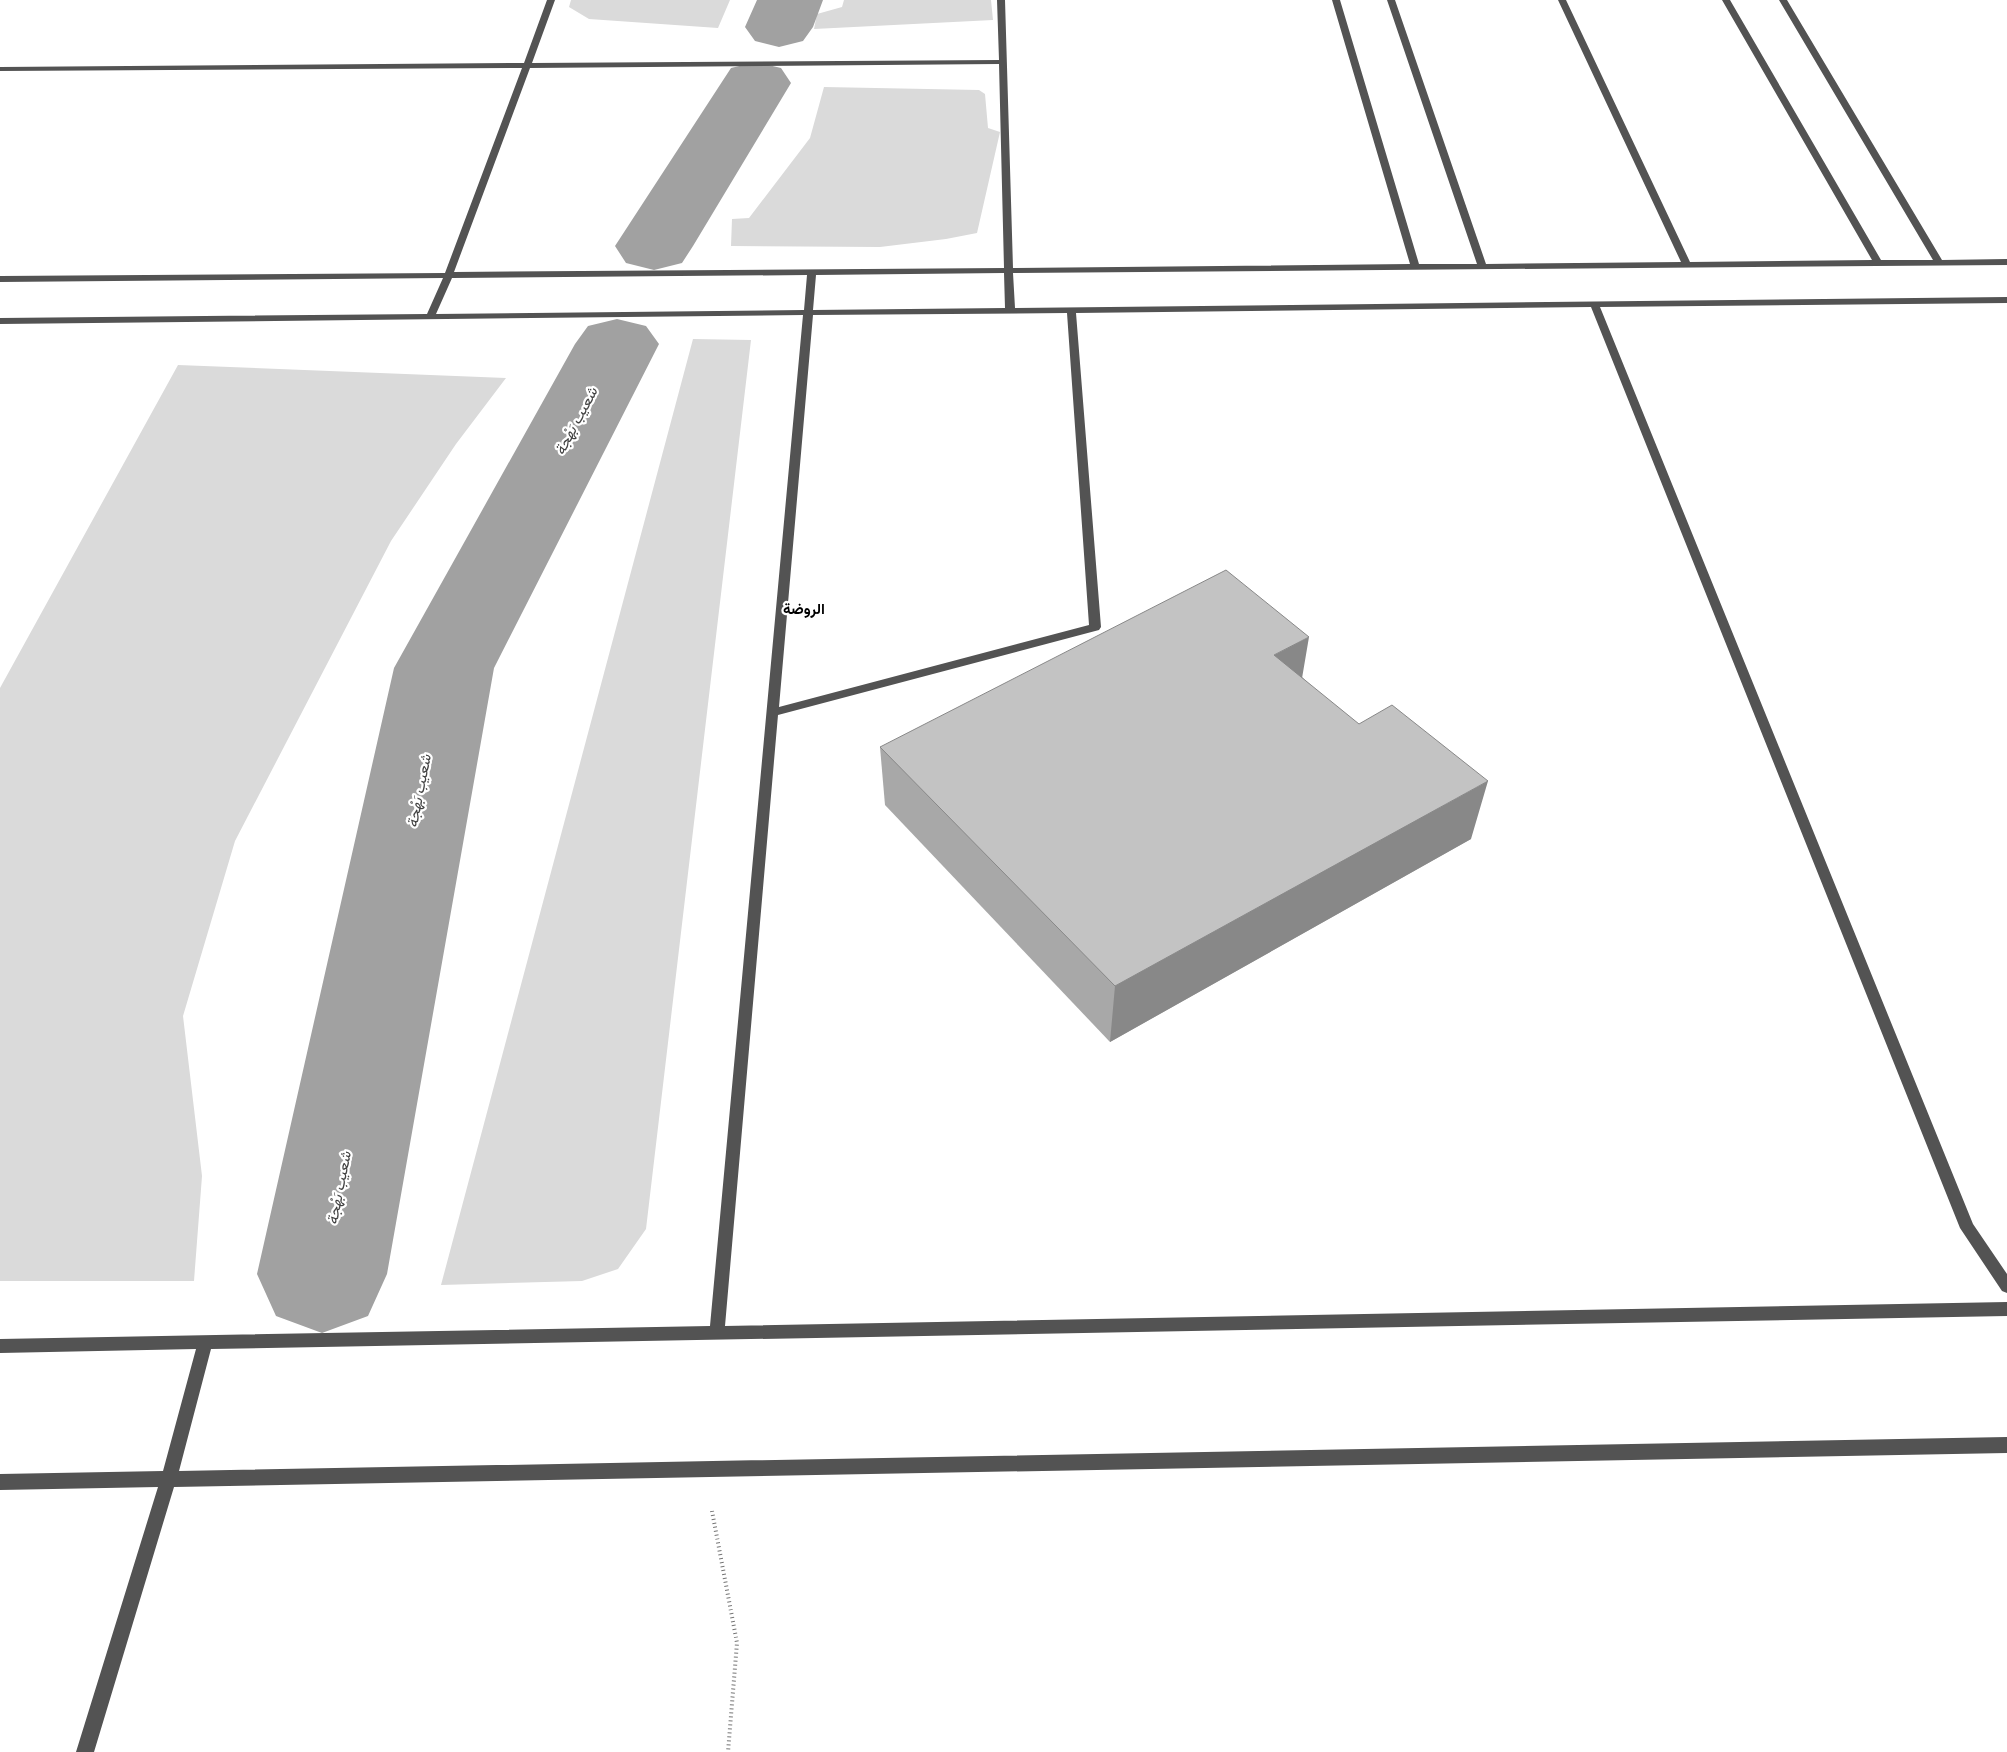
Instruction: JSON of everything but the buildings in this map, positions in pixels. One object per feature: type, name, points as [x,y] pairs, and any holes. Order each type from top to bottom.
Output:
[{"type":"street","points":[[430,317],[450,275],[551,0]]},
{"type":"street","points":[[1001,0],[1010,311]]},
{"type":"street","points":[[1336,0],[1415,266]]},
{"type":"street","points":[[1391,0],[1482,266]]},
{"type":"street","points":[[1562,0],[1686,264]]},
{"type":"street","points":[[1726,0],[1878,262]]},
{"type":"street","points":[[1783,0],[1939,262]]},
{"type":"street","points":[[0,69],[1003,62]]},
{"type":"street","points":[[0,278],[2007,262]]},
{"type":"street","points":[[717,1333],[812,272]]},
{"type":"street","points":[[0,321],[2007,300]]},
{"type":"street","points":[[1594,304],[1967,1228],[2007,1286]]},
{"type":"street","points":[[772,713],[1095,627],[1071,310]]},
{"type":"street","points":[[0,1346],[2007,1309]]},
{"type":"street","points":[[85,1752],[169,1478],[205,1343]]},
{"type":"street","points":[[0,1482],[2007,1445]]},
{"type":"path","points":[[704,1469],[737,1642],[728,1752]]},
{"type":"shaded area","points":[[571,0],[730,0],[718,28],[589,19],[569,7]]},
{"type":"shaded area","points":[[844,0],[991,0],[993,20],[814,29],[817,14],[842,7]]},
{"type":"shaded area","points":[[824,87],[979,90],[985,94],[988,128],[1000,132],[977,233],[946,239],[880,247],[731,246],[732,219],[749,218],[810,138]]},
{"type":"shaded area","points":[[693,339],[751,340],[646,1229],[618,1269],[582,1281],[441,1285]]},
{"type":"shaded area","points":[[178,365],[506,378],[456,444],[391,541],[235,841],[183,1016],[202,1176],[194,1281],[0,1281],[0,688]]},
{"type":"waterway","name":"شعيب بَهْجة","points":[[779,27],[790,0]]},
{"type":"waterway","name":"شعيب بَهْجة","points":[[654,246],[756,83]]},
{"type":"waterway","name":"شعيب بَهْجة","points":[[322,1274],[444,668],[617,344]]},
{"type":"district","name":"الروضة","points":[[804,609]]}]
